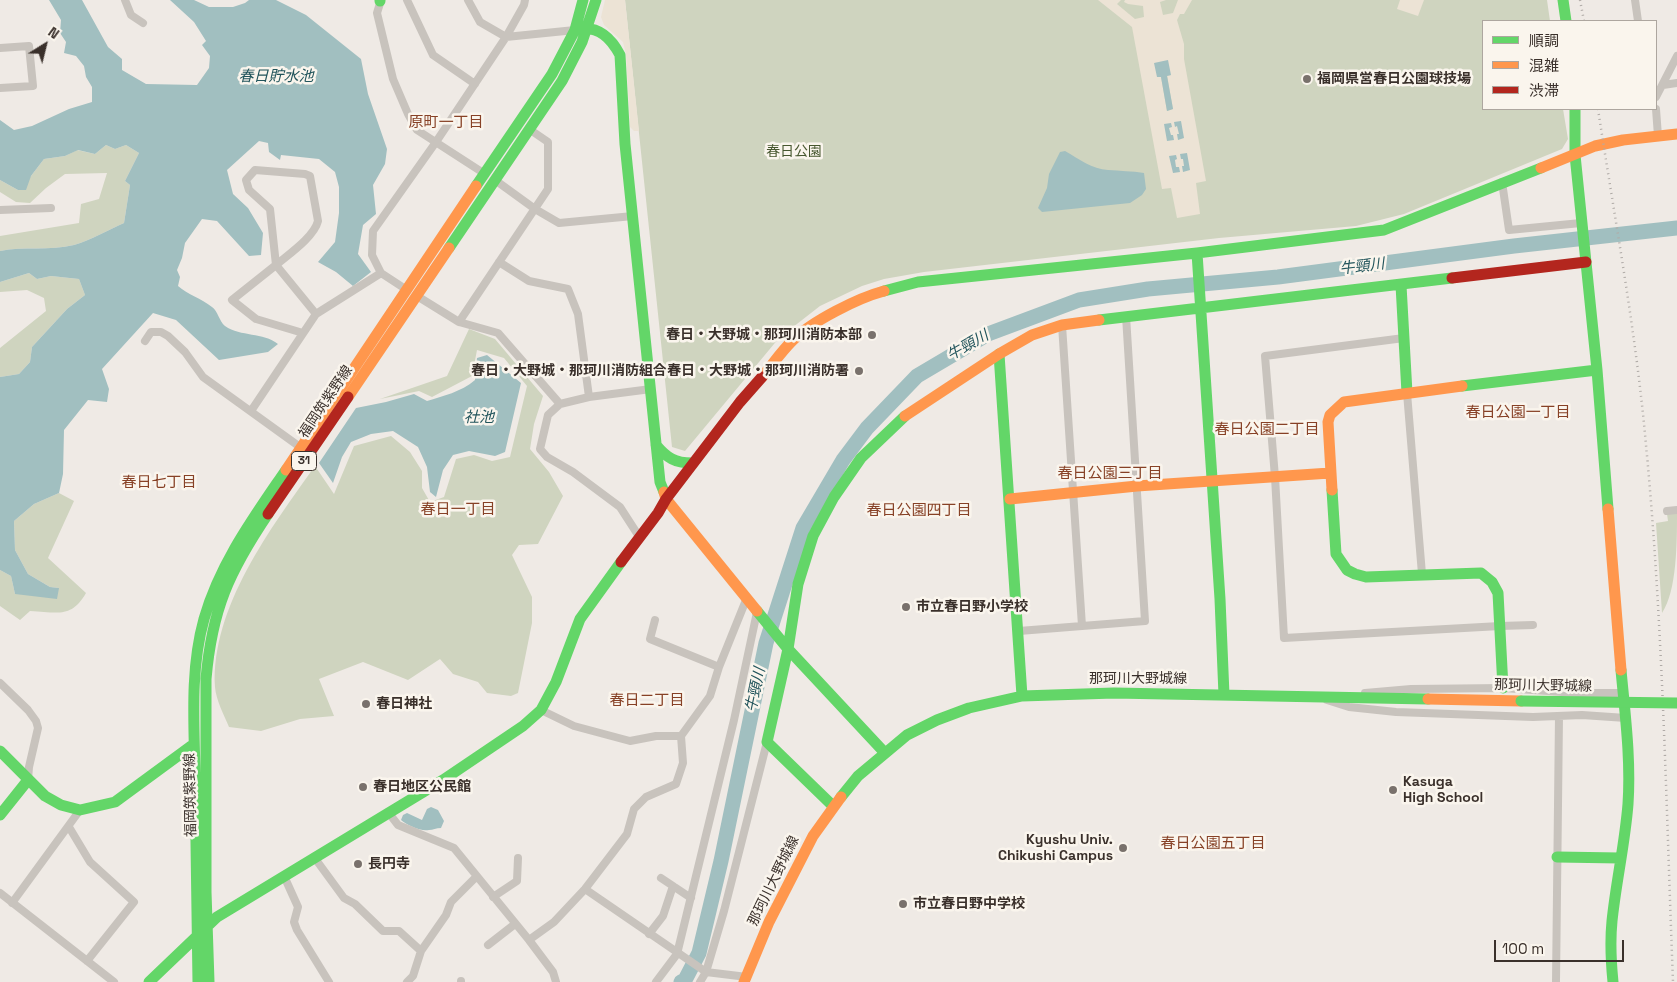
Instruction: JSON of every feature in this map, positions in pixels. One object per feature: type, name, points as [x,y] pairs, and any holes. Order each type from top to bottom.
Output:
[{"type":"street","points":[[125,0],[131,14],[144,23]]},
{"type":"street","points":[[380,0],[377,13],[393,79],[417,130],[559,223],[634,216]]},
{"type":"street","points":[[407,0],[433,54],[475,84]]},
{"type":"street","points":[[468,0],[480,22],[506,37],[575,30],[589,26],[603,33],[614,44],[620,55],[625,144],[634,216],[656,444],[660,482],[666,499],[746,600],[788,649],[884,753]]},
{"type":"street","points":[[525,0],[506,37],[436,142],[373,231],[372,255],[381,272],[412,293],[459,322],[498,333],[560,404]]},
{"type":"street","name":"福岡筑紫野線","points":[[209,982],[206,679],[208,647],[221,599],[236,563],[490,177],[552,74],[575,30],[582,0]]},
{"type":"street","name":"福岡筑紫野線","points":[[490,177],[529,129],[574,62],[589,26],[596,0]]},
{"type":"street","points":[[1563,0],[1566,20]]},
{"type":"street","points":[[1635,0],[1638,20]]},
{"type":"street","points":[[0,48],[29,46],[33,86],[0,88]]},
{"type":"street","points":[[1657,94],[1677,56]]},
{"type":"street","points":[[1663,85],[1677,83]]},
{"type":"street","points":[[1575,110],[1575,155],[1597,370],[1626,718],[1628,802],[1612,922],[1611,957],[1613,982]]},
{"type":"street","points":[[1656,110],[1658,136]]},
{"type":"street","points":[[459,322],[548,189],[548,142],[529,129]]},
{"type":"street","points":[[149,982],[217,917],[443,780],[523,726],[541,710],[556,682],[580,619],[658,513],[692,463],[740,402],[793,340],[812,325],[868,294],[918,282],[1197,253],[1384,230],[1502,182],[1575,155],[1582,149],[1658,136],[1677,138]]},
{"type":"street","points":[[303,332],[256,319],[232,300],[276,265],[312,233],[318,221],[310,176],[255,170],[246,180],[249,190],[270,209],[276,265],[316,314]]},
{"type":"street","points":[[1502,182],[1509,230],[1581,223]]},
{"type":"street","points":[[0,210],[51,208]]},
{"type":"street","points":[[1197,253],[1220,599],[1224,696]]},
{"type":"street","points":[[499,262],[529,280],[568,289],[578,314],[589,397]]},
{"type":"street","points":[[700,982],[706,972],[724,911],[767,742],[788,649],[798,584],[813,536],[834,497],[861,458],[900,420],[999,354],[1032,335],[1062,325],[1586,262]]},
{"type":"street","points":[[251,411],[316,314],[381,272]]},
{"type":"street","points":[[1401,285],[1407,393],[1422,574]]},
{"type":"street","name":"福岡筑紫野線","points":[[198,982],[194,744],[197,654],[207,610],[217,581],[237,543],[300,447],[412,293]]},
{"type":"street","points":[[1019,631],[1145,621],[1126,316]]},
{"type":"street","points":[[1062,325],[1082,626]]},
{"type":"street","points":[[145,341],[152,332],[161,332],[168,336],[185,352],[203,377],[300,447]]},
{"type":"street","points":[[1404,338],[1265,356],[1275,476],[1284,638],[1533,625]]},
{"type":"street","points":[[999,354],[1022,696]]},
{"type":"street","points":[[1504,688],[1498,593],[1495,585],[1488,578],[1481,573],[1366,577],[1356,576],[1345,570],[1336,554],[1330,473],[1328,422],[1330,415],[1344,402],[1597,370]]},
{"type":"street","points":[[640,538],[620,507],[573,472],[547,457],[540,449],[548,415],[560,404],[589,397],[651,389]]},
{"type":"street","points":[[656,444],[668,459],[678,463],[692,463]]},
{"type":"street","points":[[1010,499],[1137,486],[1330,473]]},
{"type":"street","points":[[1667,511],[1677,510]]},
{"type":"street","points":[[529,940],[554,922],[585,889],[627,834],[634,809],[646,797],[676,784],[683,763],[681,736],[710,696],[719,667],[746,600]]},
{"type":"street","points":[[656,982],[677,954],[734,720],[757,612]]},
{"type":"street","points":[[655,620],[650,639],[719,667]]},
{"type":"street","points":[[0,683],[28,710],[36,721],[38,728],[28,780],[0,814]]},
{"type":"street","points":[[1318,698],[1412,689],[1504,688],[1577,693],[1624,693]]},
{"type":"street","name":"那珂川大野城線","points":[[745,979],[769,922],[813,836],[833,806],[858,776],[907,735],[937,720],[969,708],[1022,696],[1114,693],[1677,703]]},
{"type":"street","points":[[1318,698],[1349,707],[1396,712],[1626,718]]},
{"type":"street","points":[[541,710],[574,726],[630,741],[656,736],[681,736]]},
{"type":"street","points":[[1556,982],[1559,716]]},
{"type":"street","points":[[767,742],[833,806]]},
{"type":"street","points":[[0,750],[45,796],[61,805],[80,810],[116,802],[194,744]]},
{"type":"street","points":[[12,903],[80,810]]},
{"type":"street","points":[[388,812],[398,825],[454,848],[529,940],[553,972],[556,982]]},
{"type":"street","points":[[69,827],[90,862],[134,902],[87,961]]},
{"type":"street","points":[[314,857],[344,898],[355,904],[383,931],[399,931],[421,951]]},
{"type":"street","points":[[1557,857],[1620,858]]},
{"type":"street","points":[[493,898],[517,881],[518,858]]},
{"type":"street","points":[[284,876],[298,907],[294,922],[297,930],[329,982]]},
{"type":"street","points":[[407,982],[413,976],[421,951],[446,915],[451,902],[476,877]]},
{"type":"street","points":[[660,878],[691,898]]},
{"type":"street","points":[[649,934],[663,916],[673,886]]},
{"type":"street","points":[[585,889],[677,954],[706,972],[745,979]]},
{"type":"street","points":[[0,893],[114,982]]},
{"type":"street","points":[[488,945],[515,924]]},
{"type":"green space","name":"春日公園","points":[[625,0],[1547,0],[1550,20],[1482,20],[1482,110],[1563,110],[1568,139],[1562,149],[1404,214],[1356,226],[1219,238],[924,272],[884,279],[862,286],[820,306],[779,338],[685,451],[672,447]]},
{"type":"green space","points":[[106,145],[115,149],[126,145],[139,153],[125,181],[130,185],[124,223],[74,245],[56,248],[0,251],[0,236],[79,223],[81,204],[99,199],[107,173],[65,174],[30,203],[16,202],[0,192],[0,180],[18,190],[44,159],[65,156],[77,150],[95,154]]},
{"type":"green space","points":[[29,273],[37,279],[51,276],[79,279],[85,295],[67,309],[32,347],[30,362],[19,374],[0,377],[0,348],[46,311],[44,298],[27,290],[0,292],[0,282]]},
{"type":"green space","points":[[469,329],[495,339],[543,396],[534,424],[530,449],[549,472],[563,496],[538,544],[519,545],[512,555],[532,597],[532,623],[518,693],[511,696],[487,693],[478,682],[453,674],[440,659],[408,680],[363,662],[319,679],[334,716],[300,719],[261,731],[229,727],[215,687],[216,657],[223,627],[233,598],[263,542],[315,466],[334,494],[354,446],[391,436],[410,452],[422,471],[422,488],[430,502],[444,497],[456,459],[474,455],[492,461],[510,457],[527,386],[504,358],[477,350],[472,376],[432,397],[419,391],[380,399],[447,376]]},
{"type":"green space","points":[[59,493],[74,501],[48,558],[86,593],[75,607],[69,610],[56,613],[30,611],[20,620],[0,606],[0,570],[11,576],[15,594],[59,588],[50,587],[28,574],[15,550],[14,521],[34,504]]},
{"type":"green space","points":[[1677,513],[1673,579],[1671,592],[1662,613],[1656,523],[1668,521],[1667,514]]},
{"type":"shaded area","points":[[605,0],[625,0],[639,131],[634,131],[630,127],[626,54],[623,42],[604,25],[601,17]]},
{"type":"shaded area","points":[[1098,0],[1121,0],[1117,4],[1135,19],[1144,17],[1143,6],[1128,4],[1124,2],[1125,0],[1166,0],[1160,2],[1163,15],[1173,13],[1178,0],[1192,0],[1184,14],[1180,14],[1177,20],[1184,44],[1184,59],[1206,181],[1196,183],[1200,214],[1177,218],[1171,188],[1162,189],[1132,27]],"holes":[[[1167,76],[1173,109],[1167,111],[1161,77]]]},
{"type":"shaded area","points":[[1400,0],[1424,0],[1418,16],[1397,9]]},
{"type":"water","name":"春日貯水池","points":[[49,0],[82,0],[108,47],[122,59],[122,70],[146,84],[197,85],[209,68],[210,56],[202,45],[206,41],[194,22],[170,0],[194,0],[209,7],[233,7],[249,0],[276,0],[306,15],[361,59],[368,94],[387,149],[385,164],[373,185],[376,214],[363,225],[358,254],[371,272],[353,286],[336,272],[318,262],[335,242],[339,213],[339,187],[335,172],[319,159],[281,155],[280,160],[269,152],[268,143],[259,141],[227,170],[233,194],[248,208],[263,233],[261,255],[249,256],[217,221],[202,219],[185,243],[177,270],[180,277],[178,286],[212,307],[225,326],[238,332],[272,340],[278,344],[268,352],[219,360],[176,320],[153,313],[102,369],[109,389],[107,402],[88,400],[64,430],[63,474],[59,493],[34,504],[14,521],[15,550],[28,574],[50,587],[59,588],[57,599],[15,594],[11,576],[0,570],[0,377],[19,374],[30,362],[32,347],[67,309],[85,295],[79,279],[51,276],[37,279],[29,273],[0,282],[0,251],[56,248],[74,245],[124,223],[130,185],[125,181],[139,153],[126,145],[115,149],[106,145],[95,154],[78,150],[65,156],[44,159],[31,176],[26,190],[18,190],[0,180],[0,120],[14,130],[32,126],[69,109],[92,102],[92,87],[86,77],[84,66],[76,56],[64,53],[66,42],[60,33],[61,20]]},
{"type":"water","points":[[1168,60],[1171,75],[1167,76],[1173,109],[1167,111],[1161,77],[1157,77],[1154,63]]},
{"type":"water","points":[[1181,121],[1184,138],[1178,140],[1177,134],[1179,134],[1174,122]]},
{"type":"water","points":[[1171,123],[1172,127],[1169,128],[1174,140],[1167,141],[1164,124]]},
{"type":"water","points":[[1065,151],[1096,168],[1144,173],[1146,189],[1142,195],[1130,203],[1042,212],[1038,208],[1047,188],[1049,174],[1060,152]]},
{"type":"water","points":[[1187,153],[1190,170],[1183,172],[1183,159],[1181,159],[1180,154]]},
{"type":"water","points":[[1176,155],[1176,167],[1179,167],[1180,172],[1173,173],[1169,156]]},
{"type":"water","name":"社池","points":[[487,355],[521,383],[505,452],[495,456],[469,451],[453,455],[443,470],[436,497],[430,492],[427,467],[418,447],[393,431],[371,434],[351,442],[342,457],[333,483],[319,463],[356,408],[414,394],[427,401],[452,393],[464,388],[475,380],[477,358]]},
{"type":"water","points":[[431,807],[438,810],[444,821],[441,828],[422,830],[410,826],[401,820],[403,815],[407,813],[422,820],[427,809]]},
{"type":"waterway","name":"牛頸川","points":[[681,982],[685,980],[699,953],[721,861],[766,643],[803,528],[843,460],[867,428],[917,376],[988,334],[1079,300],[1148,289],[1278,277],[1514,246],[1677,228]]},
{"type":"railway","points":[[1580,0],[1584,20]]},
{"type":"railway","points":[[1598,110],[1637,361],[1652,512],[1663,713],[1673,982]]},
{"type":"traffic: fast","points":[[476,186],[552,74],[575,30],[583,0]]},
{"type":"traffic: fast","points":[[449,248],[562,81],[582,42],[596,0]]},
{"type":"traffic: fast","points":[[1563,0],[1566,20]]},
{"type":"traffic: fast","points":[[579,29],[593,29],[604,34],[613,43],[620,55],[625,144],[660,482],[664,492]]},
{"type":"traffic: fast","points":[[1575,110],[1575,155],[1597,370],[1608,509]]},
{"type":"traffic: fast","points":[[884,291],[918,282],[1197,253],[1384,230],[1541,168]]},
{"type":"traffic: fast","points":[[1197,253],[1220,599],[1224,695]]},
{"type":"traffic: fast","points":[[1099,320],[1452,278]]},
{"type":"traffic: fast","points":[[1401,285],[1407,393]]},
{"type":"traffic: fast","points":[[999,354],[1022,696]]},
{"type":"traffic: fast","points":[[1462,386],[1597,370]]},
{"type":"traffic: fast","points":[[833,806],[767,742],[788,649],[798,584],[813,536],[834,497],[861,458],[905,416]]},
{"type":"traffic: fast","points":[[656,445],[672,459],[692,463]]},
{"type":"traffic: fast","points":[[198,982],[194,715],[195,676],[200,638],[204,619],[219,579],[250,523],[286,470]]},
{"type":"traffic: fast","points":[[1332,490],[1336,554],[1347,570],[1366,577],[1481,573],[1492,582],[1498,593],[1503,688]]},
{"type":"traffic: fast","points":[[209,982],[206,892],[206,679],[209,654],[218,611],[233,573],[268,514]]},
{"type":"traffic: fast","points":[[149,982],[217,917],[443,780],[523,726],[541,710],[556,682],[580,619],[621,562]]},
{"type":"traffic: fast","points":[[757,611],[788,649],[885,753]]},
{"type":"traffic: fast","points":[[1613,982],[1611,929],[1627,819],[1629,787],[1621,670]]},
{"type":"traffic: fast","points":[[841,797],[858,776],[907,735],[937,720],[969,708],[1022,696],[1114,693],[1428,699]]},
{"type":"traffic: fast","points":[[1521,701],[1677,703]]},
{"type":"traffic: fast","points":[[0,751],[45,796],[61,805],[80,810],[115,802],[194,744]]},
{"type":"traffic: fast","points":[[0,815],[28,780]]},
{"type":"traffic: fast","points":[[1557,857],[1620,858]]},
{"type":"traffic: slow","points":[[1541,168],[1595,146],[1623,140],[1677,134]]},
{"type":"traffic: slow","points":[[286,470],[476,186]]},
{"type":"traffic: slow","points":[[348,397],[449,248]]},
{"type":"traffic: slow","points":[[762,377],[780,354],[801,333],[823,318],[873,294],[884,291]]},
{"type":"traffic: slow","points":[[905,416],[999,354],[1032,335],[1062,325],[1099,320]]},
{"type":"traffic: slow","points":[[1332,490],[1328,422],[1330,415],[1344,402],[1462,386]]},
{"type":"traffic: slow","points":[[1010,499],[1137,486],[1330,473]]},
{"type":"traffic: slow","points":[[664,492],[666,499],[757,611]]},
{"type":"traffic: slow","points":[[1608,509],[1621,670]]},
{"type":"traffic: slow","points":[[1428,699],[1521,701]]},
{"type":"traffic: slow","points":[[744,982],[769,922],[813,836],[841,797]]},
{"type":"traffic: jam","points":[[1452,278],[1586,262]]},
{"type":"traffic: jam","points":[[621,562],[658,513],[666,499],[740,402],[762,377]]},
{"type":"traffic: jam","points":[[268,514],[348,397]]},
{"type":"place","name":"福岡県営春日公園球技場","points":[[1307,79]]},
{"type":"place","name":"春日・大野城・那珂川消防本部","points":[[872,335]]},
{"type":"place","name":"春日・大野城・那珂川消防組合春日・大野城・那珂川消防署","points":[[859,371]]},
{"type":"place","name":"市立春日野小学校","points":[[906,607]]},
{"type":"place","name":"春日神社","points":[[366,704]]},
{"type":"place","name":"春日地区公民館","points":[[363,787]]},
{"type":"place","name":"Kasuga High School","points":[[1393,790]]},
{"type":"place","name":"Kyushu Univ. Chikushi Campus","points":[[1123,848]]},
{"type":"place","name":"長円寺","points":[[358,864]]},
{"type":"place","name":"市立春日野中学校","points":[[903,904]]},
{"type":"district","name":"原町一丁目","points":[[446,123]]},
{"type":"district","name":"春日公園一丁目","points":[[1518,413]]},
{"type":"district","name":"春日公園二丁目","points":[[1267,430]]},
{"type":"district","name":"春日公園三丁目","points":[[1110,474]]},
{"type":"district","name":"春日七丁目","points":[[159,483]]},
{"type":"district","name":"春日一丁目","points":[[458,510]]},
{"type":"district","name":"春日公園四丁目","points":[[919,511]]},
{"type":"district","name":"春日二丁目","points":[[647,701]]},
{"type":"district","name":"春日公園五丁目","points":[[1213,844]]}]
